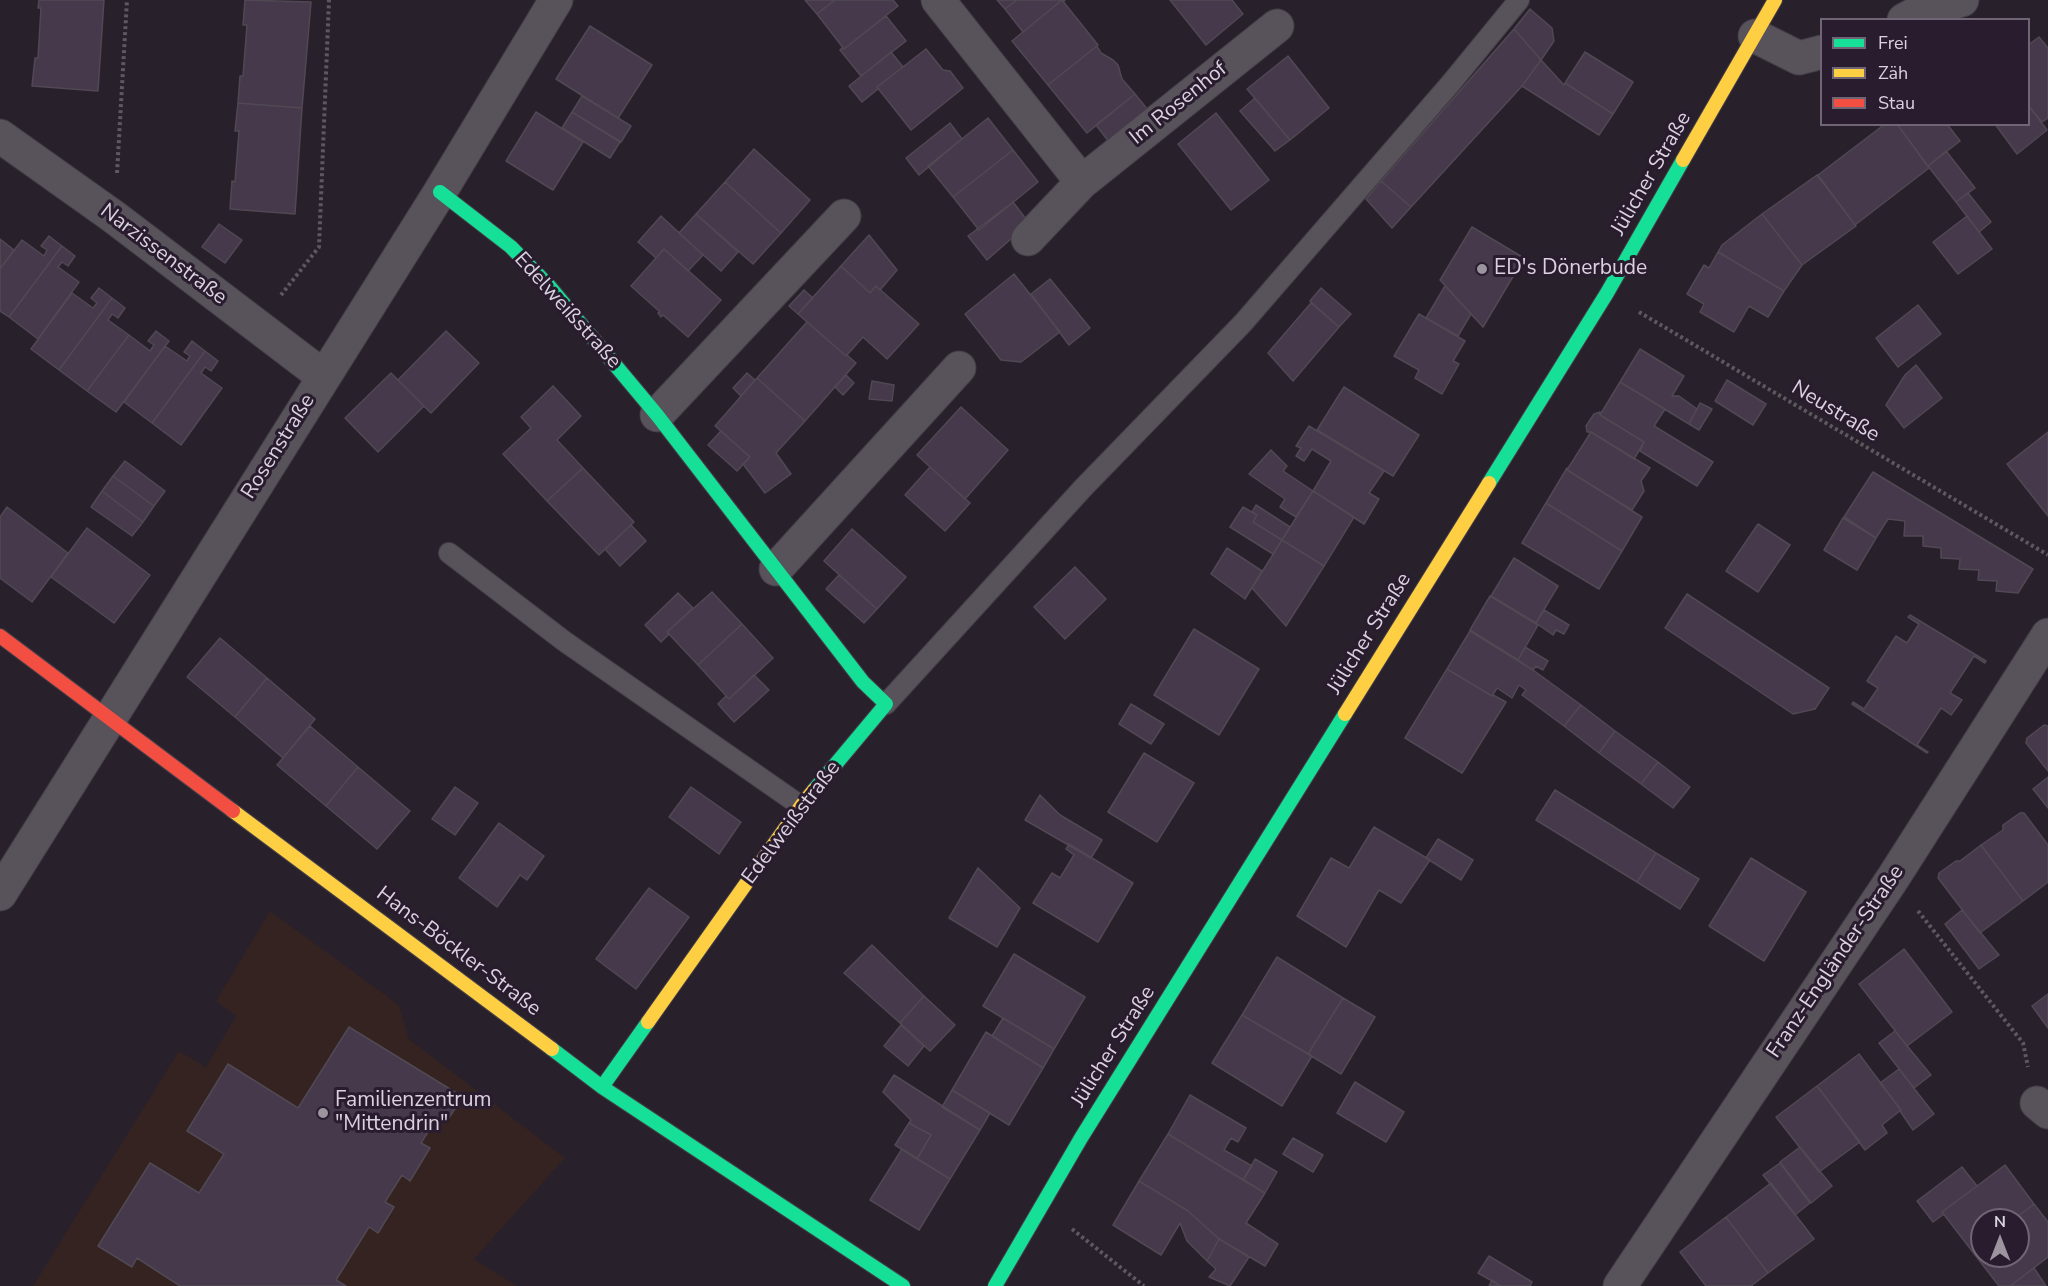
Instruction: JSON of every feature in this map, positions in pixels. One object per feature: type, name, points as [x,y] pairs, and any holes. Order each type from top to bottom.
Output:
[{"type":"street","name":"Rosenstraße","points":[[0,894],[440,192],[556,0]]},
{"type":"street","points":[[938,0],[1082,183]]},
{"type":"street","points":[[1908,18],[1917,13],[1962,0]]},
{"type":"street","name":"Jülicher Straße","points":[[995,1286],[1100,1108],[1607,293],[1773,1]]},
{"type":"street","name":"Im Rosenhof","points":[[1028,239],[1082,183],[1277,26]]},
{"type":"street","points":[[1755,36],[1799,58],[1820,52]]},
{"type":"street","name":"Narzissenstraße","points":[[0,136],[114,217],[323,376]]},
{"type":"street","name":"Edelweißstraße","points":[[440,192],[511,248],[549,286],[657,415],[863,682],[886,704],[801,806],[603,1088]]},
{"type":"street","points":[[657,415],[844,216]]},
{"type":"street","points":[[776,569],[959,368]]},
{"type":"street","name":"Franz-Engländer-Straße","points":[[1628,1282],[1893,878],[2048,635]]},
{"type":"street","name":"Hans-Böckler-Straße","points":[[0,636],[603,1088],[903,1286]]},
{"type":"lane","points":[[886,704],[1083,488],[1243,323],[1520,0]]},
{"type":"lane","points":[[449,553],[564,641],[801,806]]},
{"type":"path","points":[[114,217],[127,0]]},
{"type":"path","points":[[257,326],[319,247],[329,0]]},
{"type":"path","name":"Neustraße","points":[[1607,293],[2048,555]]},
{"type":"path","points":[[1893,878],[2023,1043],[2042,1107]]},
{"type":"path","points":[[1042,1205],[1144,1286]]},
{"type":"shaded area","name":"Familienzentrum \"Mittendrin\"","points":[[270,911],[399,1005],[409,1039],[565,1158],[474,1259],[517,1286],[33,1286],[179,1051],[206,1067],[236,1016],[216,1001]]},
{"type":"building","points":[[39,0],[104,0],[98,91],[32,86],[35,58],[38,58],[41,8],[38,8]]},
{"type":"building","points":[[245,0],[311,2],[302,108],[238,103],[240,76],[243,76],[247,25],[243,25]]},
{"type":"building","points":[[805,0],[835,0],[817,14]]},
{"type":"building","points":[[835,0],[893,0],[898,6],[844,49],[817,14]]},
{"type":"building","points":[[997,0],[1017,0],[1005,9]]},
{"type":"building","points":[[1017,0],[1062,0],[1023,32],[1005,9]]},
{"type":"building","points":[[1062,0],[1098,45],[1048,85],[1012,41]]},
{"type":"building","points":[[1170,0],[1232,0],[1243,14],[1206,45]]},
{"type":"building","points":[[1530,9],[1552,28],[1554,41],[1541,60],[1514,29]]},
{"type":"building","points":[[886,16],[906,41],[861,76],[840,50]]},
{"type":"building","points":[[590,26],[652,65],[618,118],[556,79]]},
{"type":"building","points":[[1514,29],[1541,60],[1522,86],[1411,207],[1381,181]]},
{"type":"building","points":[[2039,37],[2048,48],[2048,118],[2042,122],[2030,107],[2030,44]]},
{"type":"building","points":[[1097,46],[1101,53],[1118,65],[1122,79],[1135,94],[1087,133],[1048,85]]},
{"type":"building","points":[[926,49],[943,70],[950,71],[963,88],[911,130],[877,87]]},
{"type":"building","points":[[891,52],[903,67],[862,102],[849,86]]},
{"type":"building","points":[[1585,52],[1633,82],[1613,114],[1565,83]]},
{"type":"building","points":[[1288,56],[1329,108],[1290,140],[1247,89]]},
{"type":"building","points":[[1541,60],[1564,85],[1565,83],[1613,114],[1599,135],[1522,86]]},
{"type":"building","points":[[1135,94],[1148,110],[1109,142],[1096,125]]},
{"type":"building","points":[[582,96],[631,126],[621,142],[572,112]]},
{"type":"building","points":[[1255,98],[1290,140],[1275,151],[1240,111]]},
{"type":"building","points":[[238,103],[302,108],[295,214],[230,209],[232,181],[235,182],[239,131],[235,131]]},
{"type":"building","points":[[2030,108],[2047,130],[2017,154],[1996,126],[2030,126]]},
{"type":"building","points":[[536,112],[583,142],[553,190],[506,161]]},
{"type":"building","points":[[572,112],[620,142],[610,158],[562,128]]},
{"type":"building","points":[[1216,113],[1269,180],[1231,210],[1178,144]]},
{"type":"building","points":[[988,118],[1013,150],[953,197],[928,166]]},
{"type":"building","points":[[950,123],[962,139],[919,175],[906,158]]},
{"type":"building","points":[[1882,126],[1898,126],[1929,168],[1855,225],[1818,175]]},
{"type":"building","points":[[1898,126],[1949,126],[1960,141],[1928,166]]},
{"type":"building","points":[[754,149],[810,200],[781,233],[725,182]]},
{"type":"building","points":[[1013,150],[1038,182],[979,230],[953,197]]},
{"type":"building","points":[[1946,151],[1975,188],[1956,202],[1928,166]]},
{"type":"building","points":[[1817,175],[1856,226],[1802,265],[1762,214]]},
{"type":"building","points":[[1381,181],[1411,207],[1392,228],[1366,199]]},
{"type":"building","points":[[725,182],[781,233],[753,264],[696,214]]},
{"type":"building","points":[[1968,193],[1991,222],[1979,232],[1956,202]]},
{"type":"building","points":[[1013,202],[1029,223],[987,260],[968,236]]},
{"type":"building","points":[[696,214],[738,252],[721,271],[679,233]]},
{"type":"building","points":[[1762,214],[1802,265],[1784,291],[1718,252],[1722,245]]},
{"type":"building","points":[[661,216],[703,255],[688,271],[664,249],[656,258],[638,242]]},
{"type":"building","points":[[1967,216],[1992,249],[1958,274],[1933,242]]},
{"type":"building","points":[[219,224],[242,240],[225,263],[202,247]]},
{"type":"building","name":"ED's Dönerbude","points":[[1472,227],[1524,258],[1483,327],[1440,280]]},
{"type":"building","points":[[869,235],[897,270],[880,290],[876,286],[870,293],[841,266]]},
{"type":"building","points":[[49,236],[62,246],[9,317],[0,311],[0,269],[22,240],[44,256],[47,250],[41,246]]},
{"type":"building","points":[[0,239],[14,250],[0,269]]},
{"type":"building","points":[[62,246],[75,256],[68,266],[62,262],[58,267],[79,282],[38,339],[9,317]]},
{"type":"building","points":[[664,249],[721,300],[688,337],[663,315],[661,317],[658,313],[660,312],[631,286]]},
{"type":"building","points":[[1718,252],[1784,291],[1768,317],[1749,306],[1734,332],[1700,312],[1704,304],[1687,294],[1704,265],[1709,268]]},
{"type":"building","points":[[841,266],[870,293],[876,286],[919,324],[887,359],[863,337],[846,356],[798,314]]},
{"type":"building","points":[[1014,274],[1060,332],[1021,362],[1001,360],[965,314]]},
{"type":"building","points":[[1050,279],[1090,328],[1069,345],[1031,294]]},
{"type":"building","points":[[1445,286],[1471,314],[1458,336],[1426,318]]},
{"type":"building","points":[[99,288],[112,298],[59,370],[31,349],[72,293],[93,308],[97,303],[91,298]]},
{"type":"building","points":[[1321,288],[1351,314],[1339,327],[1310,301]]},
{"type":"building","points":[[804,290],[813,298],[798,314],[789,306]]},
{"type":"building","points":[[112,298],[125,308],[118,318],[112,314],[108,320],[129,335],[87,391],[59,370]]},
{"type":"building","points":[[1311,303],[1339,327],[1293,381],[1268,353]]},
{"type":"building","points":[[1918,305],[1941,334],[1898,367],[1876,338]]},
{"type":"building","points":[[1419,314],[1465,341],[1453,361],[1459,364],[1442,394],[1415,378],[1419,370],[1394,356]]},
{"type":"building","points":[[807,322],[856,363],[805,421],[757,378]]},
{"type":"building","points":[[156,331],[169,341],[116,412],[87,391],[129,335],[150,351],[154,345],[148,341]]},
{"type":"building","points":[[446,331],[479,363],[431,413],[398,380]]},
{"type":"building","points":[[192,341],[205,351],[152,423],[124,402],[165,346],[187,361],[190,356],[184,352]]},
{"type":"building","points":[[1640,349],[1684,376],[1672,396],[1679,396],[1697,409],[1689,424],[1620,382]]},
{"type":"building","points":[[205,351],[218,361],[211,371],[205,367],[201,373],[222,388],[181,445],[152,423]]},
{"type":"building","points":[[1916,365],[1942,398],[1904,428],[1886,405],[1905,375]]},
{"type":"building","points":[[391,373],[424,406],[378,452],[345,418]]},
{"type":"building","points":[[747,373],[755,380],[741,396],[733,388]]},
{"type":"building","points":[[846,375],[854,383],[843,395],[835,387]]},
{"type":"building","points":[[757,378],[805,421],[776,453],[791,474],[765,493],[743,464],[750,457],[715,426]]},
{"type":"building","points":[[1727,380],[1766,404],[1753,425],[1715,401]]},
{"type":"building","points":[[872,381],[894,385],[892,401],[869,399]]},
{"type":"building","points":[[1620,382],[1665,409],[1654,426],[1713,462],[1697,486],[1640,451],[1644,442],[1600,415]]},
{"type":"building","points":[[553,386],[581,416],[557,440],[583,468],[547,501],[503,454],[531,428],[521,417]]},
{"type":"building","points":[[1344,387],[1419,435],[1393,476],[1317,430]]},
{"type":"building","points":[[1700,403],[1712,409],[1699,430],[1689,424]]},
{"type":"building","points":[[961,407],[1008,450],[965,499],[917,455]]},
{"type":"building","points":[[1600,412],[1600,415],[1644,442],[1634,459],[1591,432],[1587,432],[1586,426],[1594,414]]},
{"type":"building","points":[[1309,426],[1384,471],[1369,493],[1379,499],[1364,524],[1313,491],[1331,461],[1312,449],[1304,461],[1296,456],[1301,448],[1296,446]]},
{"type":"building","points":[[721,431],[750,457],[737,471],[708,445]]},
{"type":"building","points":[[1591,432],[1650,468],[1641,481],[1644,491],[1632,510],[1567,470]]},
{"type":"building","points":[[2048,432],[2048,516],[2007,464]]},
{"type":"building","points":[[1271,450],[1287,466],[1283,471],[1313,491],[1296,517],[1280,507],[1285,499],[1249,474]]},
{"type":"building","points":[[125,461],[165,491],[154,506],[113,476]]},
{"type":"building","points":[[930,467],[970,503],[945,531],[905,495]]},
{"type":"building","points":[[583,468],[634,522],[599,555],[547,501]]},
{"type":"building","points":[[1567,468],[1642,517],[1622,551],[1546,503]]},
{"type":"building","points":[[1873,472],[2033,569],[2018,593],[1996,591],[1997,581],[1978,580],[1979,570],[1959,569],[1960,559],[1941,558],[1941,548],[1923,546],[1923,536],[1904,536],[1905,521],[1888,519],[1876,538],[1844,517]]},
{"type":"building","points":[[113,476],[154,506],[143,522],[102,491]]},
{"type":"building","points":[[102,491],[143,522],[132,536],[91,507]]},
{"type":"building","points":[[1313,491],[1354,517],[1324,566],[1282,540]]},
{"type":"building","points":[[1546,503],[1622,551],[1599,589],[1522,543]]},
{"type":"building","points":[[1256,505],[1290,527],[1282,540],[1253,522],[1257,515],[1252,512]]},
{"type":"building","points":[[7,507],[68,553],[32,602],[0,578],[0,517]]},
{"type":"building","points":[[1243,507],[1257,515],[1253,522],[1282,540],[1273,554],[1230,527]]},
{"type":"building","points":[[1843,518],[1876,538],[1857,570],[1824,550]]},
{"type":"building","points":[[1758,524],[1790,545],[1758,592],[1726,571]]},
{"type":"building","points":[[631,525],[646,541],[620,566],[605,549]]},
{"type":"building","points":[[87,528],[150,575],[114,623],[51,577]]},
{"type":"building","points":[[852,529],[906,577],[877,609],[824,561]]},
{"type":"building","points":[[1282,540],[1324,566],[1286,626],[1252,588]]},
{"type":"building","points":[[1227,548],[1262,571],[1245,599],[1211,574]]},
{"type":"building","points":[[1514,558],[1558,586],[1536,623],[1491,596]]},
{"type":"building","points":[[1075,567],[1106,599],[1065,639],[1034,607]]},
{"type":"building","points":[[839,575],[877,609],[864,623],[826,589]]},
{"type":"building","points":[[712,592],[742,624],[698,665],[667,632]]},
{"type":"building","points":[[678,593],[693,608],[667,632],[669,634],[661,642],[645,625]]},
{"type":"building","points":[[1687,594],[1829,688],[1815,709],[1793,714],[1665,628]]},
{"type":"building","points":[[1490,596],[1538,625],[1518,660],[1470,630]]},
{"type":"building","points":[[1544,610],[1569,625],[1564,634],[1556,630],[1553,635],[1536,623]]},
{"type":"building","points":[[1910,615],[1986,661],[1985,663],[1974,656],[1950,693],[1962,700],[1951,715],[1941,708],[1917,745],[1927,753],[1852,704],[1853,702],[1864,709],[1878,688],[1867,681],[1896,636],[1907,643],[1919,624],[1908,617]]},
{"type":"building","points":[[742,624],[773,658],[729,699],[698,665]]},
{"type":"building","points":[[1194,629],[1259,669],[1219,735],[1154,695]]},
{"type":"building","points":[[1470,631],[1533,670],[1581,705],[1564,726],[1522,695],[1526,690],[1519,685],[1512,698],[1497,688],[1492,696],[1447,669]]},
{"type":"building","points":[[220,638],[267,678],[235,717],[187,677]]},
{"type":"building","points":[[1525,647],[1548,661],[1543,670],[1536,666],[1533,670],[1518,660]]},
{"type":"building","points":[[1447,669],[1506,702],[1462,773],[1405,738]]},
{"type":"building","points":[[754,675],[769,690],[734,722],[718,704],[726,696],[729,699]]},
{"type":"building","points":[[267,678],[315,719],[283,758],[235,717]]},
{"type":"building","points":[[1131,704],[1164,724],[1151,744],[1119,724]]},
{"type":"building","points":[[1581,705],[1615,731],[1599,753],[1564,726]]},
{"type":"building","points":[[2044,725],[2048,726],[2048,771],[2026,743],[2027,738]]},
{"type":"building","points":[[310,726],[358,767],[326,806],[277,765]]},
{"type":"building","points":[[1615,731],[1658,762],[1641,784],[1599,753]]},
{"type":"building","points":[[1144,753],[1194,783],[1157,842],[1108,812]]},
{"type":"building","points":[[1658,762],[1690,787],[1673,808],[1641,784]]},
{"type":"building","points":[[358,767],[410,811],[377,849],[326,806]]},
{"type":"building","points":[[2048,777],[2048,808],[2033,789]]},
{"type":"building","points":[[455,787],[478,803],[455,835],[432,819]]},
{"type":"building","points":[[691,787],[741,822],[719,854],[669,817]]},
{"type":"building","points":[[1555,790],[1656,853],[1637,882],[1536,820]]},
{"type":"building","points":[[1040,795],[1060,815],[1102,840],[1091,858],[1025,820]]},
{"type":"building","points":[[2020,813],[2024,813],[2048,845],[2048,882],[2023,901],[1981,845],[2003,830],[2003,825]]},
{"type":"building","points":[[499,823],[544,856],[527,880],[520,875],[497,907],[459,878]]},
{"type":"building","points":[[1374,827],[1430,860],[1401,903],[1379,890],[1346,947],[1297,916],[1331,858],[1349,868]]},
{"type":"building","points":[[1438,839],[1473,860],[1461,880],[1426,858]]},
{"type":"building","points":[[1069,844],[1133,883],[1098,942],[1033,903],[1052,873],[1060,878],[1074,855],[1066,849]]},
{"type":"building","points":[[1981,845],[2023,901],[1980,933],[1938,878],[1939,873]]},
{"type":"building","points":[[1656,853],[1699,879],[1680,909],[1637,882]]},
{"type":"building","points":[[1751,858],[1806,892],[1764,961],[1709,926]]},
{"type":"building","points":[[978,868],[1020,908],[997,947],[949,918]]},
{"type":"building","points":[[649,888],[689,917],[636,989],[596,959]]},
{"type":"building","points":[[1962,910],[1999,955],[1979,969],[1945,924]]},
{"type":"building","points":[[872,945],[924,996],[900,1023],[844,973]]},
{"type":"building","points":[[1904,949],[1952,1012],[1907,1046],[1859,984]]},
{"type":"building","points":[[1014,954],[1085,997],[1054,1049],[983,1006]]},
{"type":"building","points":[[1277,957],[1343,998],[1308,1054],[1242,1015]]},
{"type":"building","points":[[2048,994],[2048,1028],[2032,1006]]},
{"type":"building","points":[[924,996],[955,1025],[930,1051],[900,1023]]},
{"type":"building","points":[[1343,998],[1375,1017],[1341,1074],[1308,1054]]},
{"type":"building","points":[[1242,1015],[1312,1056],[1282,1106],[1212,1063]]},
{"type":"building","points":[[1003,1018],[1054,1049],[1043,1068],[992,1036]]},
{"type":"building","points":[[901,1025],[924,1046],[908,1066],[884,1046]]},
{"type":"building","points":[[349,1027],[463,1097],[446,1122],[438,1116],[421,1143],[430,1148],[410,1181],[402,1175],[385,1202],[394,1207],[378,1233],[369,1227],[336,1280],[346,1286],[180,1286],[137,1258],[132,1267],[98,1246],[150,1163],[199,1193],[224,1154],[187,1131],[228,1064],[298,1108]]},
{"type":"building","points":[[1895,1031],[1931,1075],[1914,1088],[1879,1043]]},
{"type":"building","points":[[986,1032],[1043,1068],[1009,1125],[952,1090]]},
{"type":"building","points":[[1859,1054],[1901,1110],[1882,1125],[1887,1133],[1865,1150],[1817,1086]]},
{"type":"building","points":[[1899,1069],[1934,1114],[1913,1130],[1880,1083]]},
{"type":"building","points":[[894,1075],[980,1130],[950,1179],[917,1159],[931,1135],[909,1123],[911,1120],[883,1092]]},
{"type":"building","points":[[1355,1082],[1404,1112],[1386,1142],[1337,1113]]},
{"type":"building","points":[[1817,1086],[1860,1142],[1819,1172],[1776,1117]]},
{"type":"building","points":[[952,1090],[990,1113],[980,1130],[942,1107]]},
{"type":"building","points":[[1190,1095],[1246,1128],[1238,1142],[1231,1138],[1224,1150],[1252,1166],[1243,1180],[1168,1134]]},
{"type":"building","points":[[909,1123],[931,1135],[917,1159],[895,1145]]},
{"type":"building","points":[[1168,1134],[1265,1193],[1246,1223],[1278,1244],[1265,1266],[1219,1239],[1188,1211],[1139,1181]]},
{"type":"building","points":[[1293,1138],[1323,1155],[1313,1172],[1283,1154]]},
{"type":"building","points":[[1800,1147],[1832,1186],[1811,1203],[1780,1162]]},
{"type":"building","points":[[902,1149],[950,1179],[919,1230],[870,1200]]},
{"type":"building","points":[[1255,1159],[1277,1172],[1265,1193],[1243,1180]]},
{"type":"building","points":[[1780,1163],[1810,1203],[1795,1215],[1763,1175]]},
{"type":"building","points":[[2005,1165],[2034,1204],[2029,1208],[1970,1208],[1970,1248],[1942,1212]]},
{"type":"building","points":[[1962,1167],[1977,1186],[1942,1212],[1944,1214],[1933,1222],[1917,1201]]},
{"type":"building","points":[[1139,1181],[1188,1211],[1219,1239],[1207,1261],[1187,1241],[1180,1223],[1161,1255],[1113,1225]]},
{"type":"building","points":[[1771,1183],[1814,1239],[1768,1273],[1726,1217]]},
{"type":"building","points":[[2034,1204],[2048,1222],[2048,1257],[2010,1286],[1999,1286],[1985,1268],[2030,1268],[2029,1208]]},
{"type":"building","points":[[1726,1217],[1768,1273],[1751,1286],[1706,1286],[1680,1252]]},
{"type":"building","points":[[1219,1239],[1249,1257],[1230,1286],[1209,1277],[1216,1269],[1207,1261]]},
{"type":"building","points":[[1489,1256],[1532,1282],[1530,1286],[1501,1286],[1478,1273]]},
{"type":"building","points":[[2034,1268],[2046,1286],[2010,1286]]},
{"type":"building","points":[[1492,1280],[1501,1286],[1489,1286]]},
{"type":"traffic: fast","points":[[1489,483],[1607,293],[1683,160]]},
{"type":"traffic: fast","points":[[440,192],[511,247],[549,286],[657,415],[863,682],[886,704],[814,790]]},
{"type":"traffic: fast","points":[[995,1286],[1081,1138],[1345,714]]},
{"type":"traffic: fast","points":[[602,1087],[648,1022]]},
{"type":"traffic: fast","points":[[552,1049],[602,1087],[903,1286]]},
{"type":"traffic: slow","points":[[1683,160],[1775,0]]},
{"type":"traffic: slow","points":[[1345,714],[1489,483]]},
{"type":"traffic: slow","points":[[648,1022],[814,790]]},
{"type":"traffic: slow","points":[[233,811],[552,1049]]},
{"type":"traffic: jam","points":[[0,636],[233,811]]},
{"type":"place","name":"ED's Dönerbude","points":[[1482,269]]},
{"type":"place","name":"Familienzentrum \"Mittendrin\"","points":[[323,1113]]}]
